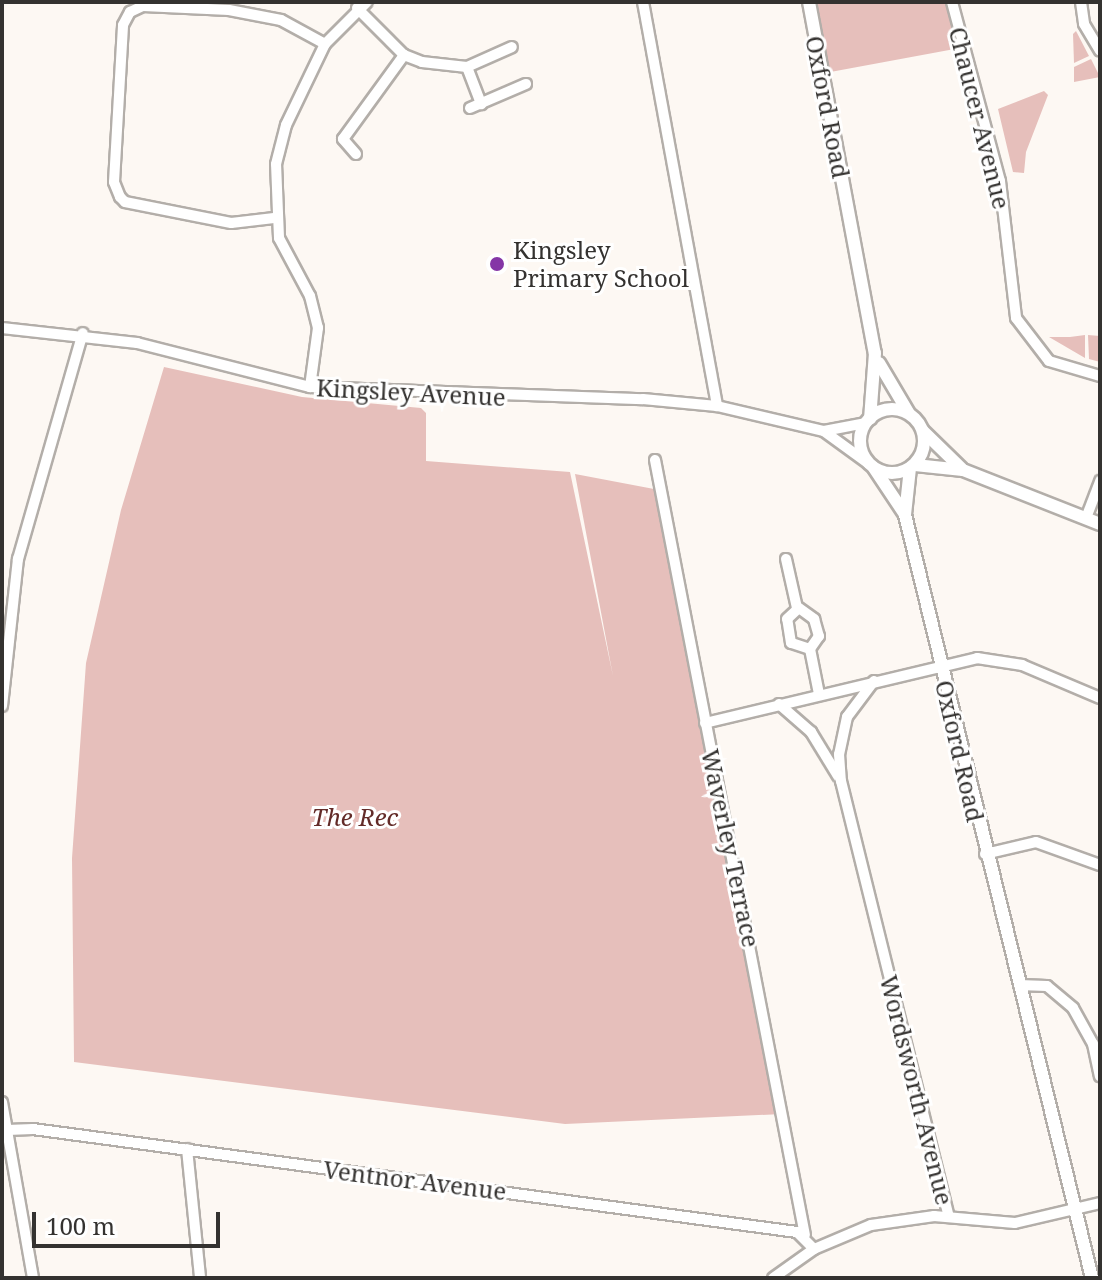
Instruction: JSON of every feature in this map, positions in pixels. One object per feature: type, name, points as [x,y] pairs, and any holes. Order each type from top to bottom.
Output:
[{"type":"street","points":[[643,2],[717,406]]},
{"type":"street","name":"Oxford Road","points":[[809,2],[875,353],[868,421]]},
{"type":"street","name":"Chaucer Avenue","points":[[952,2],[1000,181],[1016,318],[1049,361],[1100,376]]},
{"type":"street","points":[[1081,2],[1084,24],[1100,51]]},
{"type":"street","points":[[310,387],[318,345],[316,312],[274,218],[276,164],[286,125],[325,44],[362,5],[404,55],[467,67],[512,47]]},
{"type":"street","points":[[274,218],[231,223],[125,202],[120,197],[114,182],[123,25],[130,12],[143,6],[229,10],[281,20],[325,44]]},
{"type":"street","points":[[356,154],[343,139],[404,55]]},
{"type":"street","points":[[467,67],[475,106],[526,84]]},
{"type":"street","name":"Kingsley Avenue","points":[[2,328],[83,333],[310,387],[717,406],[824,431],[871,466]]},
{"type":"street","points":[[2,706],[18,559],[83,333]]},
{"type":"street","name":"Oxford Road","points":[[875,353],[910,415]]},
{"type":"street","points":[[963,470],[910,415],[892,409],[868,421],[861,449],[871,466],[889,474],[912,467],[963,470],[1100,524]]},
{"type":"street","name":"Kingsley Avenue","points":[[824,431],[868,421]]},
{"type":"street","points":[[912,467],[924,446],[923,431]]},
{"type":"street","name":"Waverley Terrace","points":[[655,460],[805,1235]]},
{"type":"street","name":"Oxford Road","points":[[871,466],[905,515]]},
{"type":"street","name":"Oxford Road","points":[[912,467],[905,515],[985,854],[1092,1278]]},
{"type":"street","points":[[1086,518],[1100,481]]},
{"type":"street","points":[[786,559],[797,608],[814,619],[819,636],[810,649],[819,694]]},
{"type":"street","points":[[797,608],[787,619],[791,643],[810,649]]},
{"type":"street","points":[[705,723],[940,665],[1002,659],[1100,698]]},
{"type":"street","name":"Wordsworth Avenue","points":[[773,1278],[814,1249],[871,1225],[949,1216],[841,781],[839,754],[847,717],[874,681]]},
{"type":"street","name":"Wordsworth Avenue","points":[[779,704],[811,732],[841,781]]},
{"type":"street","points":[[985,854],[1036,842],[1100,865]]},
{"type":"street","points":[[1019,985],[1047,986],[1073,1008],[1093,1044],[1100,1076]]},
{"type":"street","points":[[2,1102],[33,1278]]},
{"type":"street","name":"Ventnor Avenue","points":[[7,1130],[187,1149],[805,1235]]},
{"type":"street","points":[[187,1149],[200,1278]]},
{"type":"street","points":[[949,1216],[1001,1225],[1100,1203]]},
{"type":"street","points":[[805,1235],[814,1249]]},
{"type":"green space","points":[[812,2],[950,2],[960,48],[825,73]]},
{"type":"green space","points":[[1076,31],[1089,56],[1074,63],[1073,34]]},
{"type":"green space","points":[[1091,59],[1100,77],[1074,82],[1074,67]]},
{"type":"green space","points":[[1044,91],[1048,95],[1026,152],[1024,173],[1013,172],[998,109]]},
{"type":"green space","points":[[1085,335],[1085,358],[1049,337],[1070,337]]},
{"type":"green space","points":[[1088,335],[1100,336],[1100,362],[1089,359]]},
{"type":"green space","name":"The Rec","points":[[164,367],[302,397],[421,408],[426,413],[426,461],[570,472],[613,676],[575,474],[654,489],[782,1114],[565,1124],[74,1062],[72,858],[86,663],[121,510]]},
{"type":"place","name":"Kingsley Primary School","points":[[497,264]]}]
